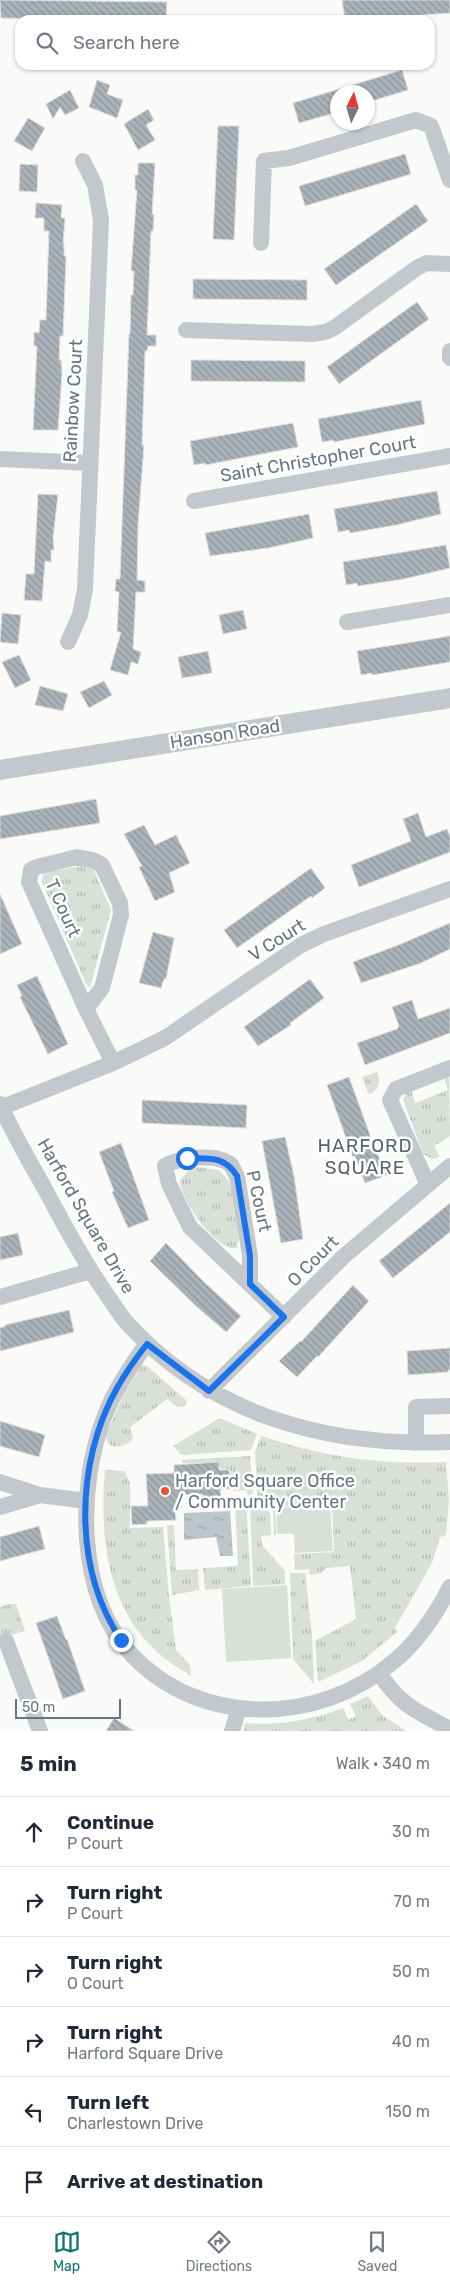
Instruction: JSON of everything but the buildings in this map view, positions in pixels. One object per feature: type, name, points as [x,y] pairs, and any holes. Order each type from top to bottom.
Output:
[{"type":"street","points":[[261,242],[264,161],[289,158],[416,120],[424,121],[431,126],[450,180]]},
{"type":"street","name":"Rainbow Court","points":[[68,642],[80,616],[85,588],[101,220],[95,185],[83,161]]},
{"type":"street","points":[[186,330],[312,334],[325,332],[334,328],[418,267],[427,263],[450,264]]},
{"type":"street","points":[[450,351],[450,358]]},
{"type":"street","name":"Saint Christopher Court","points":[[194,501],[450,456]]},
{"type":"street","points":[[0,458],[90,463]]},
{"type":"street","points":[[347,622],[450,605]]},
{"type":"street","name":"Hanson Road","points":[[0,770],[450,698]]},
{"type":"street","name":"T Court","points":[[86,1009],[102,988],[121,915],[120,903],[102,865],[93,860],[77,856],[31,870],[29,882],[86,1009],[113,1063]]},
{"type":"street","name":"V Court","points":[[1,1107],[113,1063],[165,1038],[300,945],[324,934],[450,889]]},
{"type":"street","points":[[428,1185],[390,1100],[396,1088],[450,1068]]},
{"type":"street","name":"Harford Square Drive","points":[[1,1107],[90,1271],[126,1322],[147,1344],[209,1391],[271,1418],[307,1429],[349,1438],[416,1443],[450,1442]]},
{"type":"street","name":"P Court","points":[[250,1284],[250,1256],[237,1176],[230,1164],[215,1159],[187,1158],[174,1160],[165,1166],[169,1184],[190,1227],[284,1317]]},
{"type":"street","name":"O Court","points":[[209,1391],[343,1257],[450,1166]]},
{"type":"street","points":[[0,1297],[90,1271]]},
{"type":"street","points":[[147,1344],[116,1389],[105,1414],[91,1459],[86,1501],[88,1543],[94,1580],[112,1625],[131,1654],[148,1670],[187,1694],[214,1704],[239,1708],[276,1710],[300,1707],[323,1701],[379,1673],[394,1662],[439,1608],[450,1587]]},
{"type":"street","points":[[416,1443],[416,1407],[450,1406]]},
{"type":"street","points":[[0,1482],[40,1495],[86,1501]]},
{"type":"street","points":[[0,1507],[40,1495]]},
{"type":"street","points":[[6,1641],[40,1731]]},
{"type":"street","points":[[379,1673],[390,1690],[401,1701],[450,1729]]},
{"type":"street","points":[[232,1731],[239,1708]]},
{"type":"green space","points":[[87,865],[94,870],[111,910],[90,988],[86,984],[42,882],[43,875],[49,872]]},
{"type":"green space","points":[[377,1072],[378,1085],[369,1095],[362,1077]]},
{"type":"green space","points":[[449,1077],[450,1136],[434,1146],[440,1157],[432,1159],[423,1154],[403,1099],[408,1090],[411,1090],[415,1103],[448,1090],[444,1078]]},
{"type":"green space","points":[[197,1167],[219,1170],[229,1181],[239,1235],[237,1248],[229,1247],[220,1242],[210,1233],[192,1210],[181,1188],[180,1180],[190,1169]]},
{"type":"green space","points":[[142,1365],[147,1366],[187,1401],[185,1406],[177,1407],[167,1399],[130,1427],[133,1437],[132,1441],[116,1447],[112,1446],[107,1440],[106,1435],[124,1393]]},
{"type":"green space","points":[[220,1418],[257,1434],[251,1450],[181,1455],[173,1446]]},
{"type":"green space","points":[[261,1436],[307,1449],[352,1458],[397,1462],[446,1462],[449,1501],[446,1535],[440,1537],[432,1563],[395,1628],[397,1632],[362,1661],[318,1682],[315,1641],[356,1619],[350,1566],[326,1568],[321,1573],[310,1575],[309,1569],[295,1570],[294,1554],[334,1552],[332,1504],[275,1507],[276,1535],[274,1535],[273,1509],[258,1503],[255,1452]]},
{"type":"green space","points":[[250,1456],[253,1493],[248,1496],[247,1490],[234,1491],[230,1469],[220,1469],[219,1462],[182,1463],[182,1460]]},
{"type":"green space","points":[[105,1470],[125,1471],[130,1484],[130,1528],[163,1527],[176,1650],[190,1665],[191,1676],[151,1646],[136,1627],[124,1607],[115,1586],[105,1541]]},
{"type":"green space","points":[[235,1501],[246,1501],[251,1586],[205,1590],[203,1568],[238,1566]]},
{"type":"green space","points":[[250,1503],[270,1512],[271,1535],[261,1536],[262,1545],[285,1571],[285,1584],[253,1586]]},
{"type":"green space","points":[[330,1505],[333,1551],[295,1553],[294,1534],[277,1534],[276,1508]]},
{"type":"green space","points":[[167,1525],[174,1525],[176,1570],[198,1569],[199,1590],[172,1595]]},
{"type":"green space","points":[[290,1573],[305,1573],[312,1634],[314,1684],[293,1659]]},
{"type":"green space","points":[[287,1585],[291,1658],[226,1662],[222,1589]]},
{"type":"green space","points":[[16,1604],[25,1631],[0,1638],[0,1607]]},
{"type":"green space","points":[[368,1696],[382,1715],[406,1731],[243,1731],[245,1723],[270,1724],[295,1721],[343,1708],[348,1720],[356,1716],[350,1704]]},
{"type":"water","points":[[230,1511],[233,1556],[220,1556],[216,1537],[184,1540],[184,1513]]},
{"type":"place","name":"Harford Square Office / Community Center","points":[[165,1491]]},
{"type":"district","name":"HARFORD SQUARE","points":[[365,1156]]},
{"type":"route","points":[[121,1640],[104,1610],[94,1580],[90,1564],[86,1524],[86,1501],[91,1459],[105,1414],[116,1389],[147,1344],[209,1391],[284,1317],[250,1284],[250,1256],[237,1176],[230,1164],[215,1159],[187,1158]]}]
